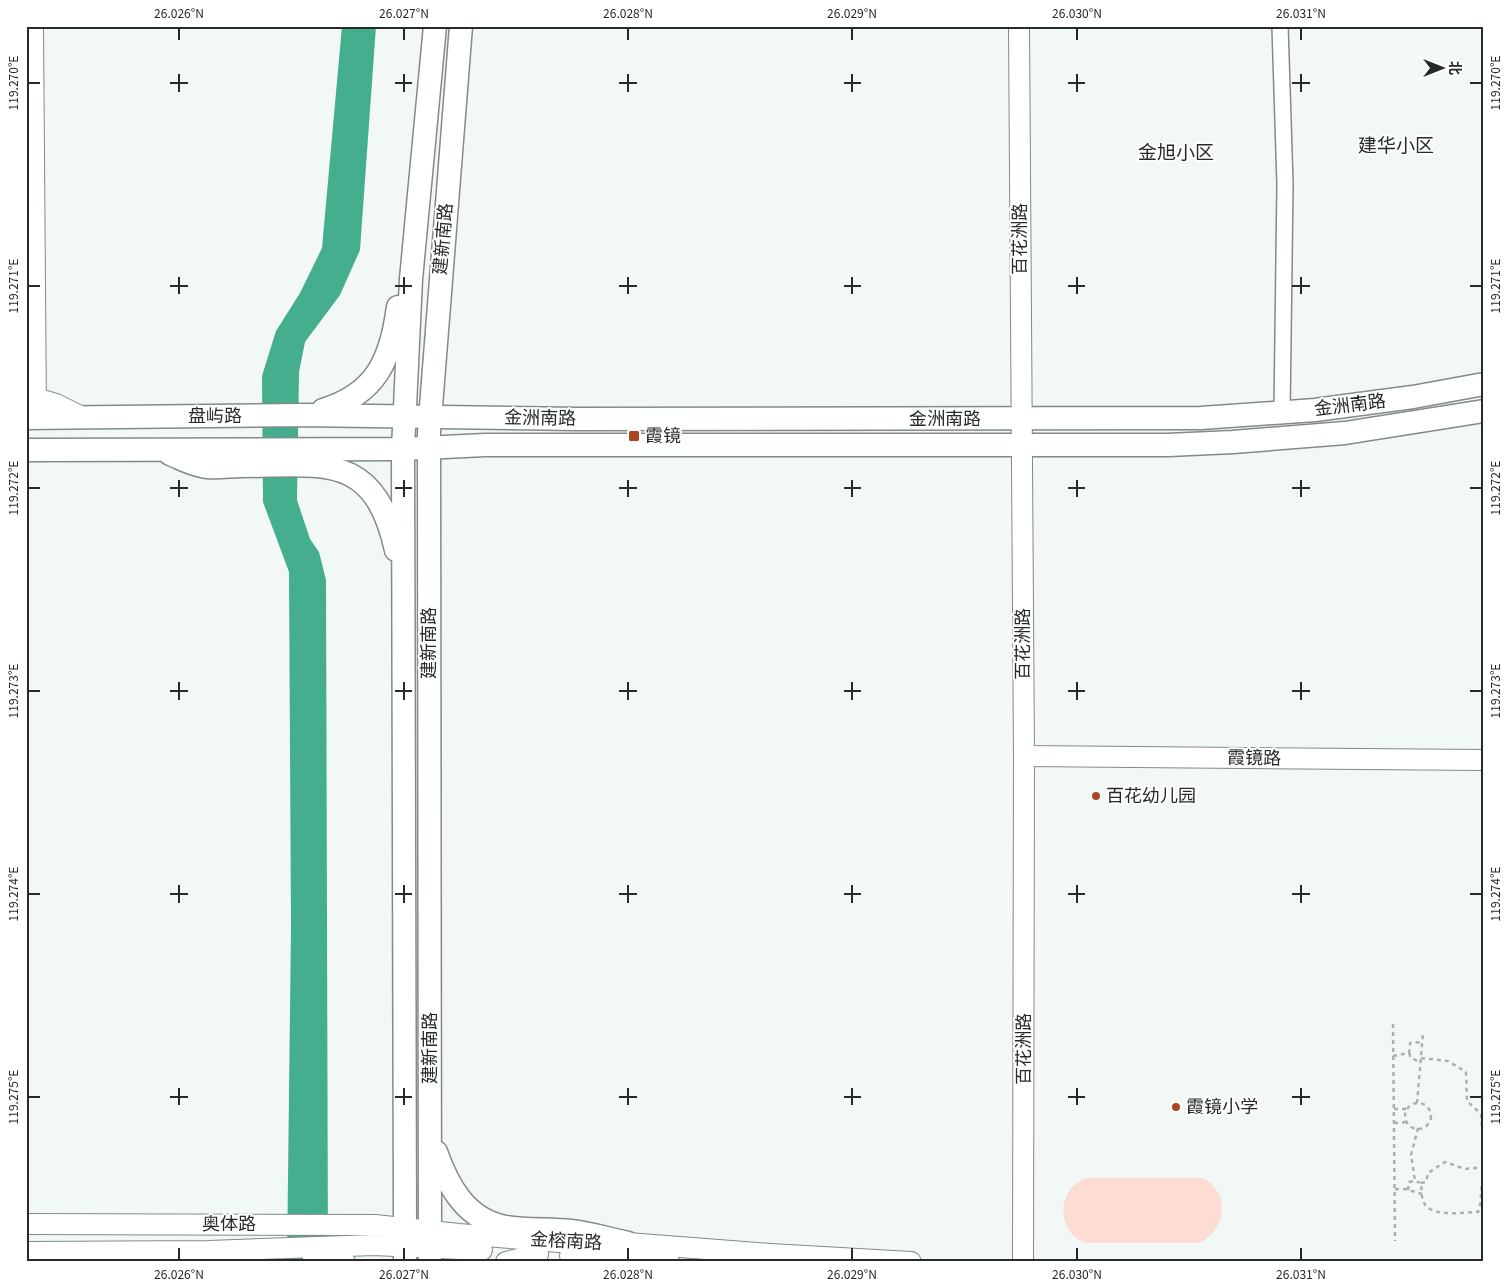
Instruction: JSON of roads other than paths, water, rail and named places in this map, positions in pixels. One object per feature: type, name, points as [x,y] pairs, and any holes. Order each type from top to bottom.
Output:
[{"type":"main road","name":"建新南路","points":[[405,1245],[403,450],[417,223],[435,26]]},
{"type":"main road","name":"建新南路","points":[[431,1247],[429,448],[461,26]]},
{"type":"main road","points":[[302,415],[338,405],[357,395],[367,388],[379,370],[393,336],[417,223]]},
{"type":"main road","name":"金洲南路","points":[[404,416],[598,419],[1022,420],[1201,418],[1282,413],[1413,397],[1484,384]]},
{"type":"main road","name":"盘屿路","points":[[31,407],[80,416],[404,416]]},
{"type":"main road","name":"金洲南路","points":[[403,450],[485,445],[1168,445],[1289,438],[1393,426],[1484,411]]},
{"type":"main road","points":[[158,449],[203,466],[322,467],[353,474],[375,495],[382,509],[395,545],[402,580]]},
{"type":"main road","name":"盘屿路","points":[[26,450],[403,450]]},
{"type":"main road","points":[[430,1131],[441,1167],[451,1189],[465,1205],[485,1220],[505,1227],[572,1231],[628,1243]]},
{"type":"street","points":[[31,407],[33,26]]},
{"type":"street","name":"百花洲路","points":[[1018,26],[1024,756],[1023,1262]]},
{"type":"street","points":[[1280,26],[1285,184],[1282,413]]},
{"type":"street","name":"霞镜路","points":[[1024,756],[1484,760]]},
{"type":"street","name":"奥体路","points":[[26,1224],[365,1225],[405,1245]]},
{"type":"street","name":"金榕南路","points":[[431,1247],[628,1243],[911,1262]]},
{"type":"street","name":"奥体路","points":[[26,1252],[58,1257],[405,1245],[431,1247]]},
{"type":"street","name":"金榕南路","points":[[431,1247],[669,1262]]},
{"type":"street","points":[[209,1251],[330,1258],[345,1262]]},
{"type":"street","points":[[506,1262],[538,1254]]},
{"type":"place","name":"霞镜","points":[[634,436]]},
{"type":"place","name":"百花幼儿园","points":[[1096,796]]},
{"type":"place","name":"霞镜小学","points":[[1176,1107]]},
{"type":"district","name":"建华小区","points":[[1396,145]]},
{"type":"district","name":"金旭小区","points":[[1176,152]]}]
